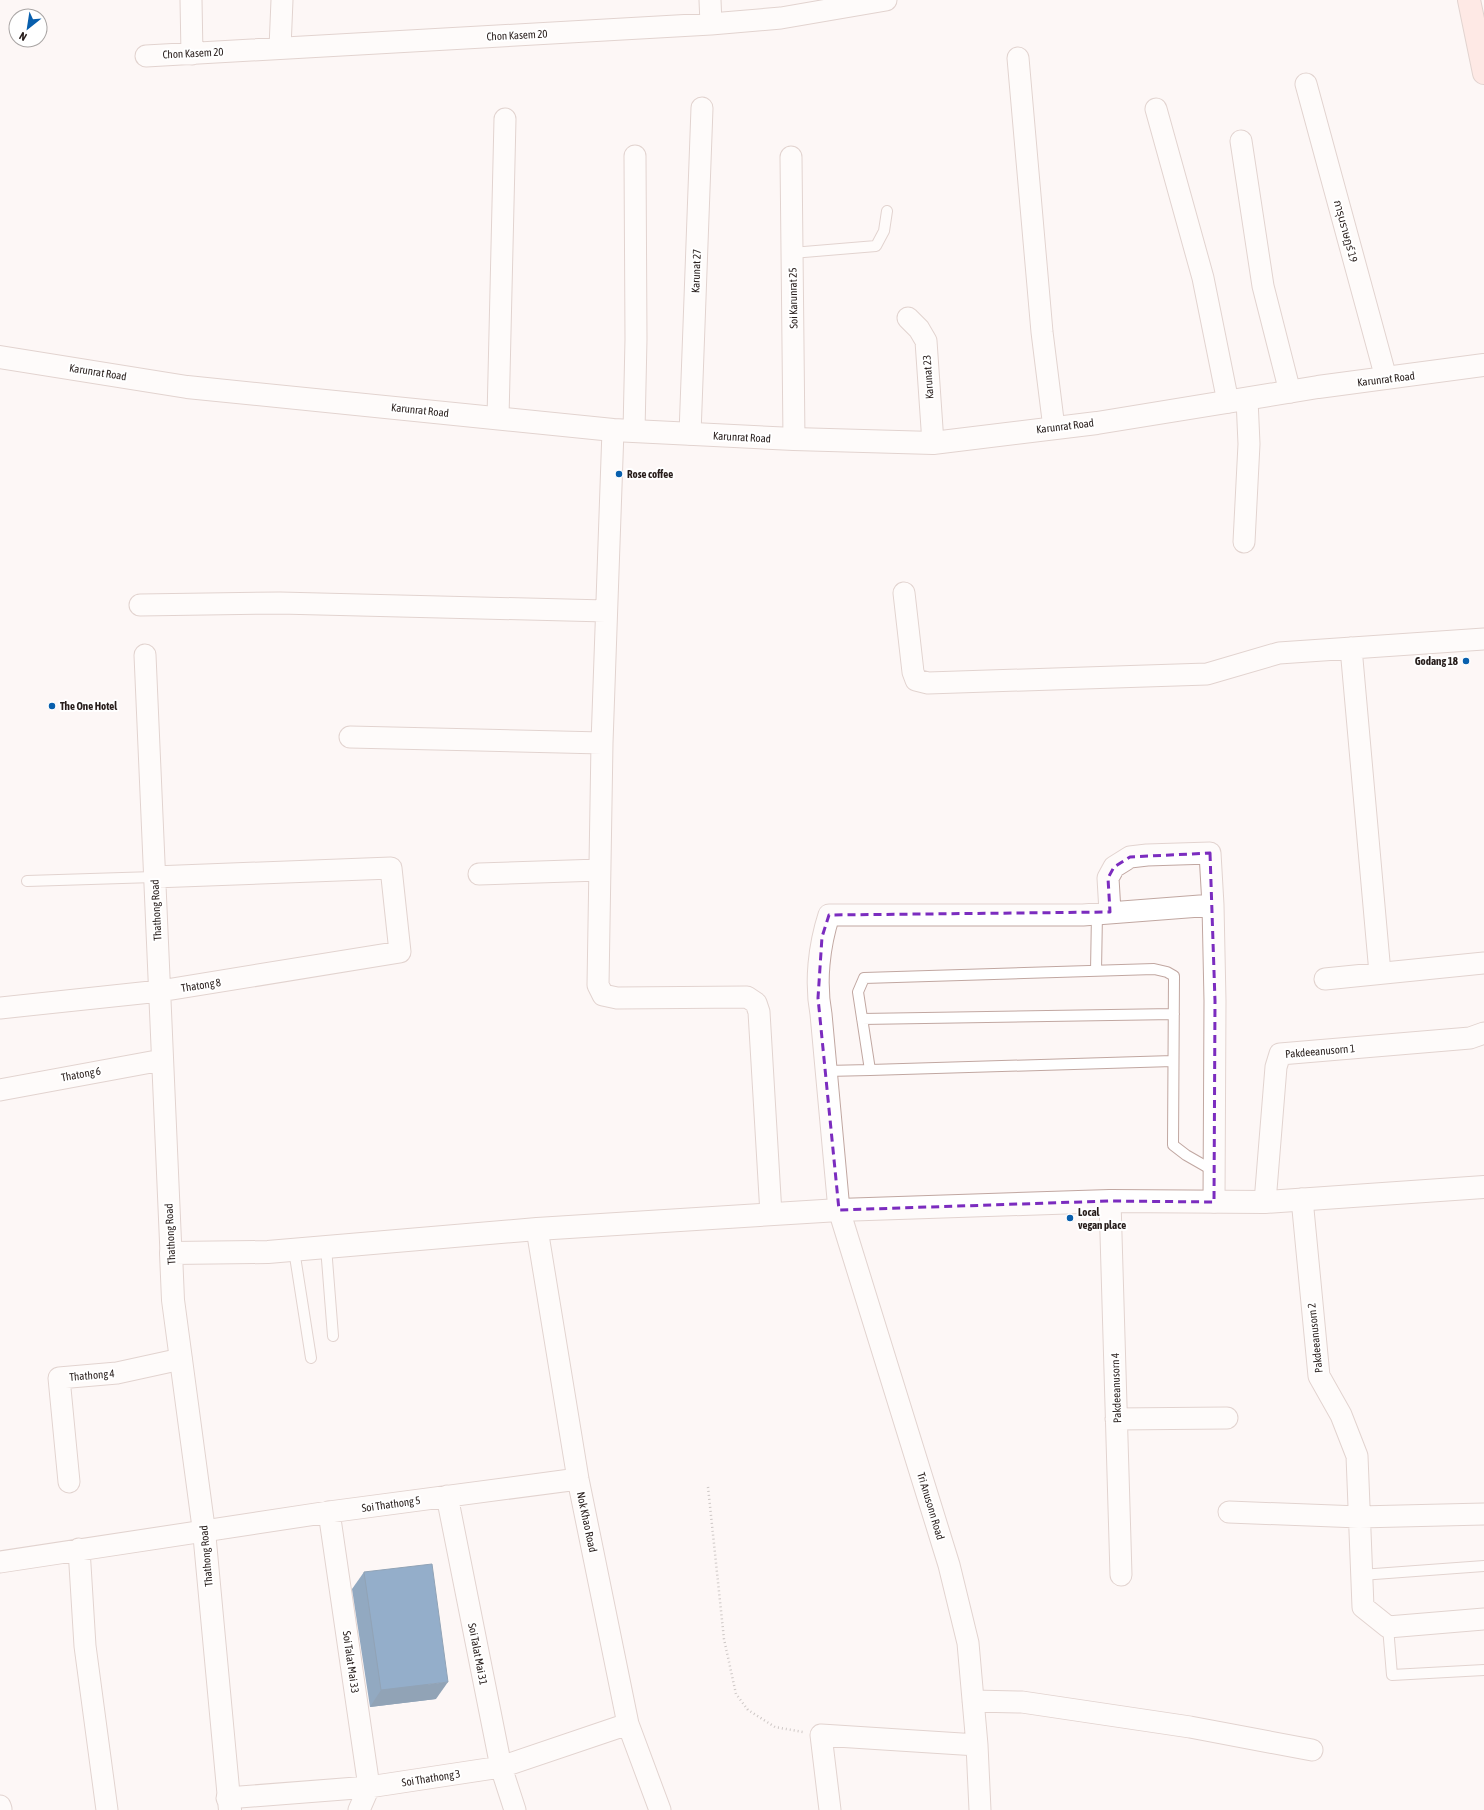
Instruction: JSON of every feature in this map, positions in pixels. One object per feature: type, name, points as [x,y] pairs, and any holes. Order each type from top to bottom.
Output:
[{"type":"main road","points":[[1469,0],[1484,71]]},
{"type":"street","points":[[191,0],[192,54]]},
{"type":"street","points":[[280,48],[282,0]]},
{"type":"street","points":[[710,0],[711,24]]},
{"type":"street","name":"Chon Kasem 20","points":[[146,56],[711,24],[780,18],[886,0]]},
{"type":"street","points":[[1018,58],[1042,332],[1054,428]]},
{"type":"street","name":"การุนราษฏร์ 19","points":[[1306,84],[1386,378]]},
{"type":"street","name":"Karunat 27","points":[[690,434],[702,108]]},
{"type":"street","points":[[1156,109],[1249,444],[1244,542]]},
{"type":"street","points":[[498,418],[505,119]]},
{"type":"street","points":[[1241,141],[1263,286],[1290,392]]},
{"type":"street","points":[[635,156],[637,311],[623,430],[606,610],[598,985],[603,995],[617,998],[747,997],[756,1003],[759,1012],[771,1214]]},
{"type":"street","name":"Soi Karunrat 25","points":[[791,157],[794,439]]},
{"type":"street","name":"Karunat 23","points":[[908,318],[919,329],[926,341],[933,443]]},
{"type":"street","name":"Karunrat Road","points":[[0,357],[187,387],[623,430],[794,439],[933,443],[1054,428],[1290,392],[1484,365]]},
{"type":"street","points":[[904,593],[913,672],[916,680],[928,683],[1207,674],[1279,653],[1484,639]]},
{"type":"street","points":[[140,605],[280,603],[606,610]]},
{"type":"street","points":[[1351,648],[1380,973]]},
{"type":"street","name":"Thathong Road","points":[[145,655],[173,1300],[204,1531],[228,1804]]},
{"type":"street","points":[[350,737],[602,743]]},
{"type":"street","points":[[1213,906],[1103,913],[1108,878],[1114,867],[1130,857],[1210,853],[1213,906],[1215,1001],[1214,1202]]},
{"type":"street","name":"Thatong 8","points":[[0,1008],[160,991],[400,952],[391,868],[154,877]]},
{"type":"street","points":[[479,874],[600,870]]},
{"type":"street","name":"Tri Anusonn Road","points":[[980,1810],[977,1745],[968,1643],[949,1565],[839,1210],[821,1014],[818,998],[822,937],[829,915],[1103,913]]},
{"type":"street","points":[[1325,979],[1484,963]]},
{"type":"street","name":"Pakdeeanusorn 1","points":[[1265,1202],[1276,1067],[1280,1054],[1470,1038],[1484,1033]]},
{"type":"street","name":"Thatong 6","points":[[0,1090],[162,1060]]},
{"type":"street","points":[[170,1253],[268,1252],[536,1229],[839,1210],[1110,1201],[1265,1202],[1484,1187]]},
{"type":"street","name":"Pakdeeanusorn 2","points":[[1302,1199],[1318,1376],[1341,1415],[1357,1456],[1363,1607],[1388,1627]]},
{"type":"street","name":"Pakdeeanusorn 4","points":[[1110,1201],[1121,1575]]},
{"type":"street","name":"Nok Khao Road","points":[[536,1229],[578,1479],[628,1724],[660,1810]]},
{"type":"street","name":"Thathong 4","points":[[69,1482],[58,1378],[117,1374],[181,1360]]},
{"type":"street","points":[[1116,1419],[1227,1418]]},
{"type":"street","name":"Soi Thathong 5","points":[[0,1562],[329,1512],[578,1479]]},
{"type":"street","name":"Soi Talat Mai 31","points":[[447,1496],[501,1767],[515,1810]]},
{"type":"street","name":"Soi Talat Mai 33","points":[[329,1512],[369,1788]]},
{"type":"street","points":[[1229,1512],[1359,1517],[1484,1514]]},
{"type":"street","points":[[79,1549],[85,1646],[106,1810]]},
{"type":"street","points":[[1388,1627],[1484,1619]]},
{"type":"street","points":[[973,1701],[1022,1702],[1190,1727],[1312,1750]]},
{"type":"street","name":"Soi Thathong 3","points":[[228,1804],[369,1788],[501,1767],[628,1724]]},
{"type":"street","points":[[830,1810],[821,1735],[977,1745]]},
{"type":"street","points":[[359,1810],[369,1788]]},
{"type":"lane","points":[[792,253],[876,246],[884,231],[887,211]]},
{"type":"lane","points":[[27,881],[154,877]]},
{"type":"lane","points":[[1096,971],[1103,913]]},
{"type":"lane","points":[[870,1070],[858,992],[864,978],[1154,969],[1166,972],[1174,976],[1173,1145],[1186,1155],[1214,1171]]},
{"type":"lane","points":[[862,1019],[1174,1014]]},
{"type":"lane","points":[[826,1071],[1174,1061]]},
{"type":"lane","points":[[326,1247],[333,1336]]},
{"type":"lane","points":[[294,1250],[311,1358]]},
{"type":"lane","points":[[1361,1575],[1484,1566]]},
{"type":"lane","points":[[1388,1627],[1392,1676],[1484,1670]]},
{"type":"path","points":[[708,1487],[724,1639],[736,1694],[748,1710],[775,1727],[821,1735]]},
{"type":"highlighted area","points":[[1210,853],[1215,1001],[1214,1202],[1110,1201],[839,1210],[818,998],[822,937],[829,915],[1110,912],[1108,878],[1114,867],[1130,857]]},
{"type":"building","points":[[432,1564],[448,1682],[381,1690],[364,1572]]},
{"type":"place","name":"Rose coffee","points":[[619,474]]},
{"type":"place","name":"Godang 18","points":[[1466,661]]},
{"type":"place","name":"The One Hotel","points":[[52,706]]},
{"type":"place","name":"Local vegan place","points":[[1070,1218]]}]
